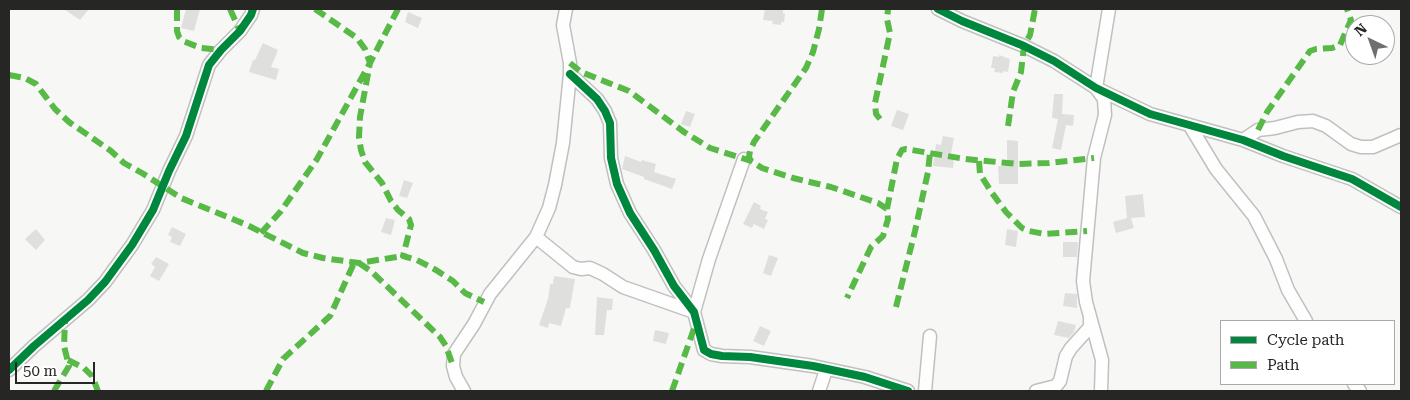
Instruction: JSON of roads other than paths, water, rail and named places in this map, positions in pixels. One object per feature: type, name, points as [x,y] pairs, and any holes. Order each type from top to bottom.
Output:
[{"type":"street","points":[[9,370],[88,300],[105,282],[132,245],[153,210],[186,136],[209,65],[240,31],[253,9]]},
{"type":"street","points":[[464,391],[454,372],[454,354],[474,324],[490,294],[536,237],[549,208],[560,162],[570,74],[570,63],[563,25],[566,9]]},
{"type":"street","points":[[938,9],[962,21],[1024,46],[1096,88],[1150,114],[1243,140],[1283,156],[1352,179],[1401,207]]},
{"type":"street","points":[[1036,391],[1056,386],[1060,381],[1066,356],[1090,327],[1084,281],[1084,262],[1094,158],[1104,124],[1104,99],[1096,88],[1109,9]]},
{"type":"street","points":[[570,74],[597,99],[605,110],[610,123],[614,171],[624,200],[674,286],[694,312],[704,350],[710,354],[779,360],[865,376],[908,391]]},
{"type":"street","points":[[1243,140],[1258,130],[1305,121],[1321,123],[1352,144],[1361,147],[1372,147],[1401,135]]},
{"type":"street","points":[[1190,126],[1216,169],[1254,216],[1269,245],[1288,290],[1305,320]]},
{"type":"street","points":[[694,312],[709,259],[744,159]]},
{"type":"street","points":[[536,237],[574,267],[581,269],[590,268],[622,287],[694,312]]},
{"type":"street","points":[[1090,318],[1102,354],[1101,391]]},
{"type":"street","points":[[924,391],[930,336]]},
{"type":"street","points":[[819,391],[826,370]]}]
